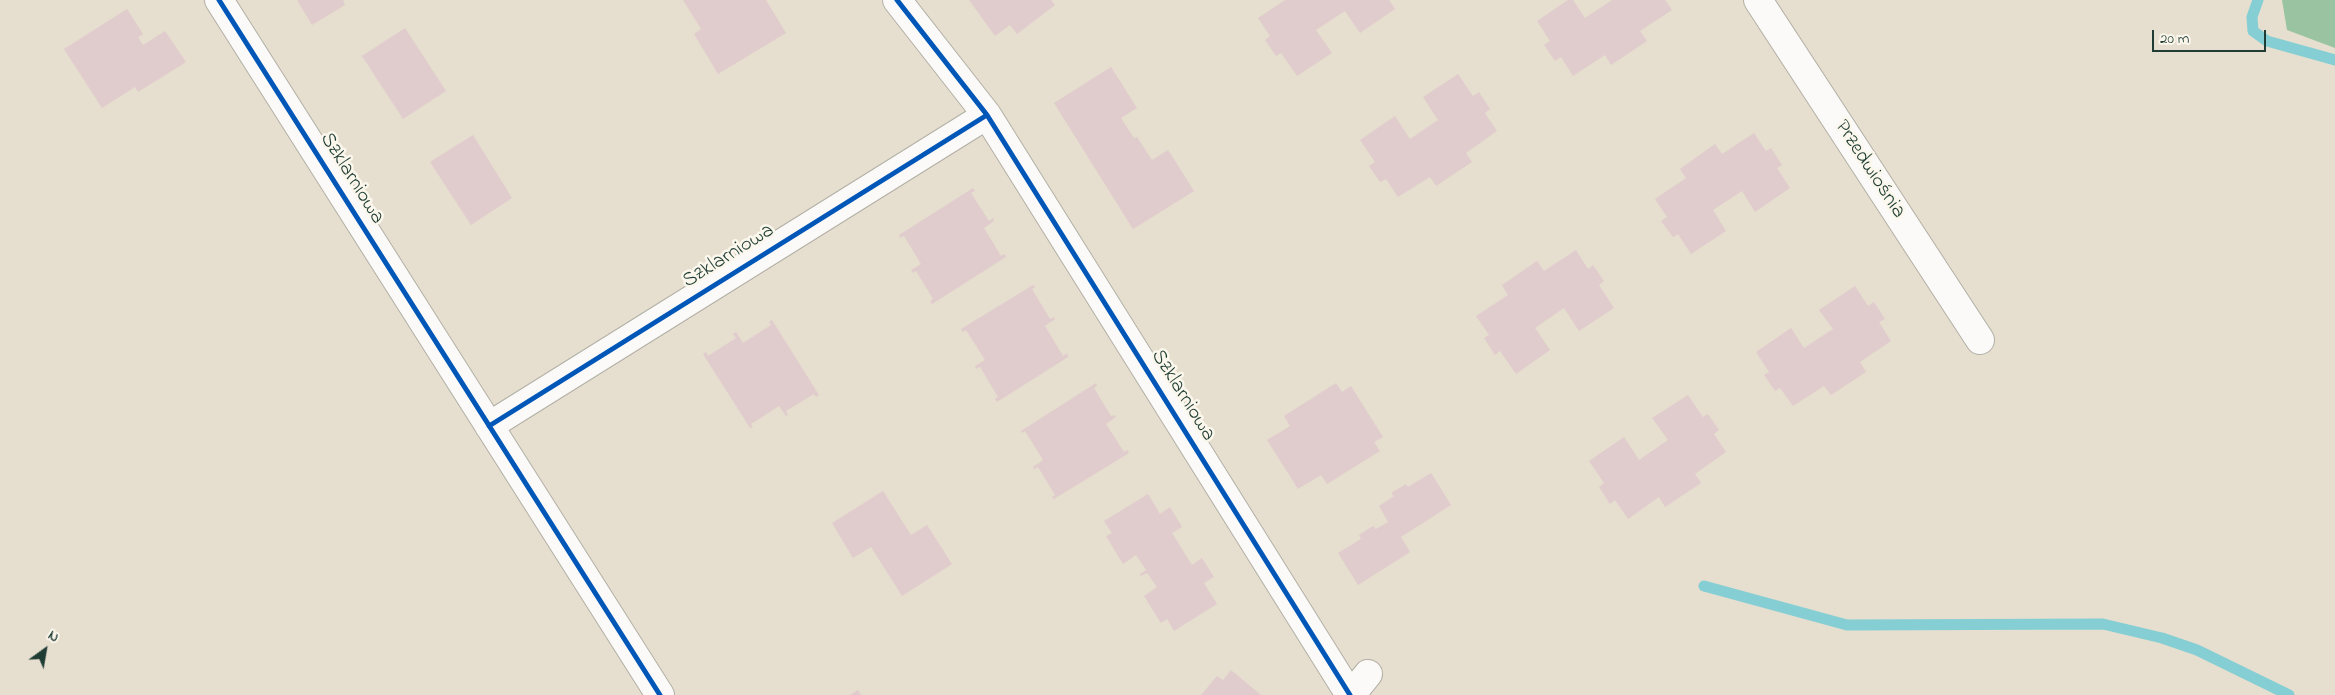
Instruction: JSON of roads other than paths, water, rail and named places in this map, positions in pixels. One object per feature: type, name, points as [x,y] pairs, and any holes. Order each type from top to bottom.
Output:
[{"type":"street","name":"Szklarniowa","points":[[219,0],[660,695]]},
{"type":"street","name":"Szklarniowa","points":[[898,0],[987,115],[1350,695],[1368,674]]},
{"type":"street","name":"Przedwiośnia","points":[[1758,0],[1980,340]]},
{"type":"street","name":"Szklarniowa","points":[[489,426],[987,115]]},
{"type":"waterway","points":[[2258,0],[2252,17],[2253,31],[2267,41],[2335,60]]},
{"type":"waterway","points":[[1704,586],[1847,625],[2103,624],[2162,638],[2197,650],[2289,695]]}]
